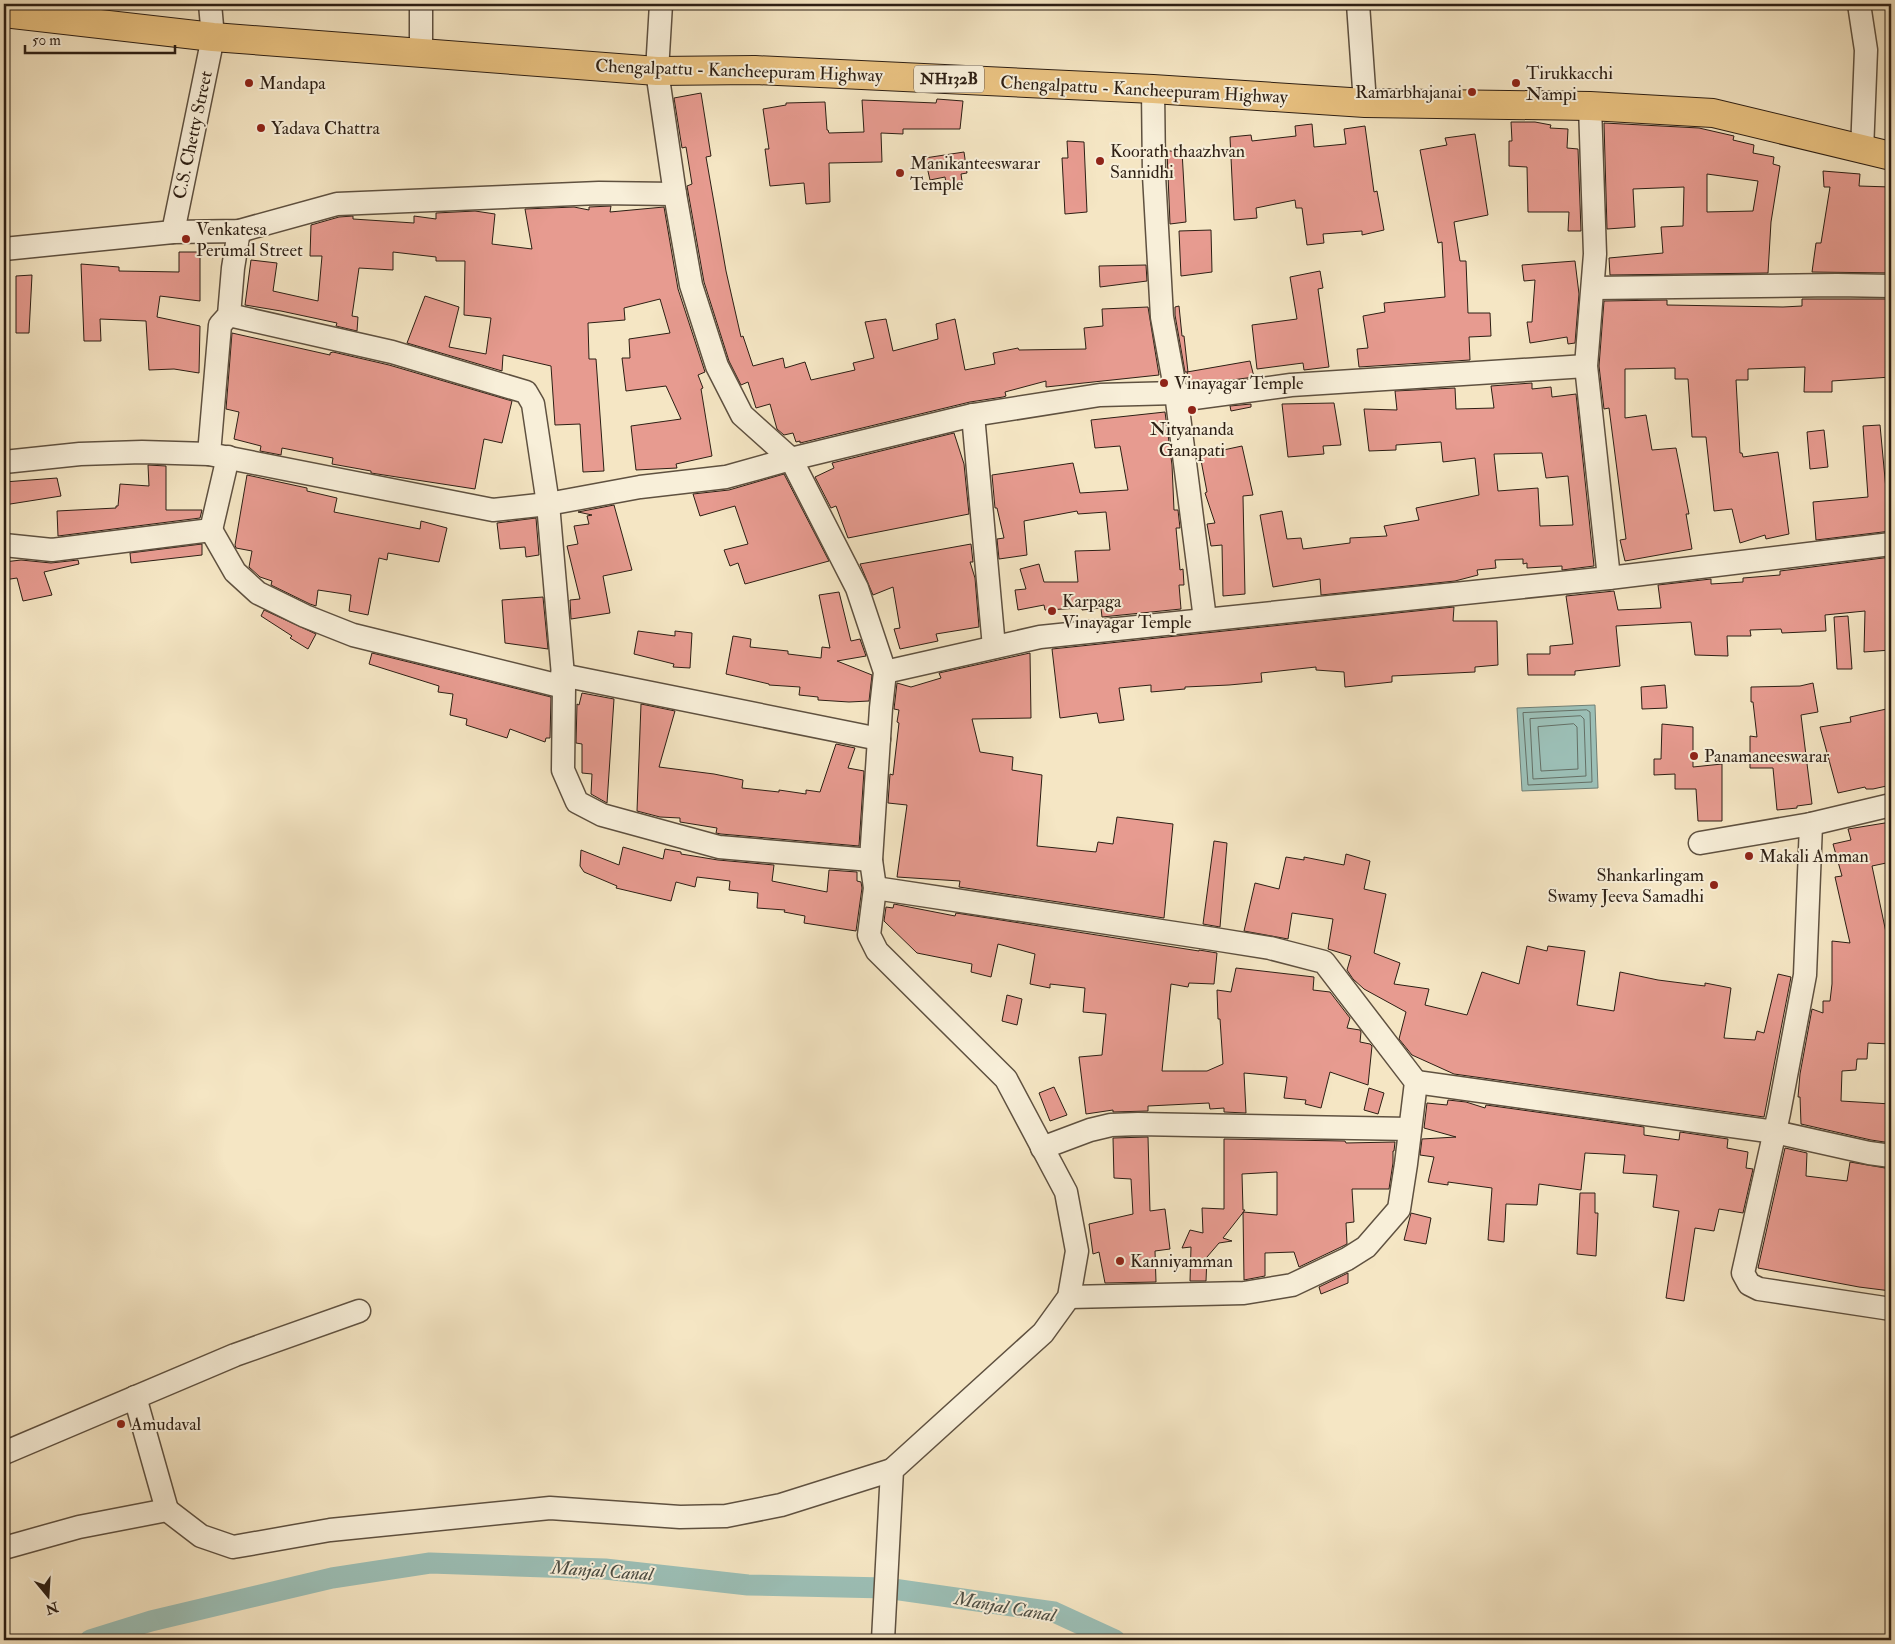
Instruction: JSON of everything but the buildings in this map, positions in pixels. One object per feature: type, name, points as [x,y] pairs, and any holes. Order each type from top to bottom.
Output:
[{"type":"highway","name":"Chengalpattu - Kancheepuram Highway","points":[[4,13],[213,37],[657,71],[755,70],[1153,89],[1365,104],[1590,106],[1713,113],[1862,151],[1891,156]]},
{"type":"street","name":"C.S. Chetty Street","points":[[172,232],[213,37],[210,4]]},
{"type":"street","points":[[421,4],[421,54]]},
{"type":"street","points":[[135,1397],[167,1510],[200,1536],[233,1547],[330,1530],[550,1508],[680,1517],[726,1516],[781,1505],[892,1470],[1043,1334],[1070,1297],[1077,1251],[1066,1192],[1006,1079],[877,951],[869,935],[875,888],[871,860],[885,672],[857,588],[791,459],[742,415],[717,366],[691,285],[675,194],[657,71],[661,4]]},
{"type":"street","points":[[1358,4],[1365,104]]},
{"type":"street","points":[[1859,4],[1866,50],[1862,151]]},
{"type":"street","points":[[1153,89],[1154,175],[1162,317],[1176,393],[1206,619]]},
{"type":"street","points":[[1590,106],[1595,254],[1586,366],[1609,578]]},
{"type":"street","points":[[4,249],[172,232],[239,231],[337,204],[599,193],[675,194]]},
{"type":"street","points":[[239,231],[233,268],[229,315],[220,326],[219,456],[211,530],[236,572],[258,593],[305,616],[353,634],[563,681],[879,739]]},
{"type":"street","points":[[1593,288],[1891,286]]},
{"type":"street","points":[[229,315],[392,352],[526,392],[533,404],[548,504],[563,681],[563,770],[577,802],[602,815],[719,847],[871,860]]},
{"type":"street","points":[[4,462],[80,454],[142,452],[219,456],[492,510],[548,504],[640,487],[726,477],[791,459],[973,415],[1100,395],[1176,393],[1194,398],[1291,385],[1586,366]]},
{"type":"street","points":[[973,415],[994,647]]},
{"type":"street","points":[[4,545],[52,550],[211,530]]},
{"type":"street","points":[[885,672],[1040,637],[1609,578],[1891,544]]},
{"type":"street","points":[[1700,844],[1811,824],[1891,805]]},
{"type":"street","points":[[1811,824],[1805,974],[1774,1132],[1743,1272],[1749,1284],[1759,1289],[1891,1309]]},
{"type":"street","points":[[875,888],[1270,948],[1324,962],[1416,1082],[1774,1132],[1891,1156]]},
{"type":"street","points":[[1070,1297],[1244,1294],[1292,1285],[1347,1260],[1366,1247],[1399,1209],[1416,1082]]},
{"type":"street","points":[[1042,1148],[1090,1130],[1111,1125],[1410,1130]]},
{"type":"street","points":[[4,1453],[235,1355],[360,1311]]},
{"type":"street","points":[[883,1640],[892,1470]]},
{"type":"street","points":[[4,1548],[79,1527],[167,1510]]},
{"type":"water","points":[[1595,705],[1598,788],[1522,791],[1517,708]]},
{"type":"waterway","name":"Manjal Canal","points":[[90,1640],[151,1621],[332,1578],[430,1563],[605,1569],[748,1585],[886,1588],[1054,1612],[1115,1640]]},
{"type":"place","name":"Mandapa","points":[[249,83]]},
{"type":"place","name":"Tirukkacchi Nampi","points":[[1516,83]]},
{"type":"place","name":"Ramarbhajanai","points":[[1472,92]]},
{"type":"place","name":"Yadava Chattra","points":[[261,128]]},
{"type":"place","name":"Koorath thaazhvan Sannidhi","points":[[1100,161]]},
{"type":"place","name":"Manikanteeswarar Temple","points":[[900,173]]},
{"type":"place","name":"Venkatesa Perumal Street","points":[[186,239]]},
{"type":"place","name":"Vinayagar Temple","points":[[1164,383]]},
{"type":"place","name":"Nityananda Ganapati","points":[[1192,410]]},
{"type":"place","name":"Karpaga Vinayagar Temple","points":[[1052,611]]},
{"type":"place","name":"Panamaneeswarar","points":[[1694,756]]},
{"type":"place","name":"Makali Amman","points":[[1749,856]]},
{"type":"place","name":"Shankarlingam Swamy Jeeva Samadhi","points":[[1714,885]]},
{"type":"place","name":"Kanniyamman","points":[[1120,1261]]},
{"type":"place","name":"Amudaval","points":[[121,1424]]}]
